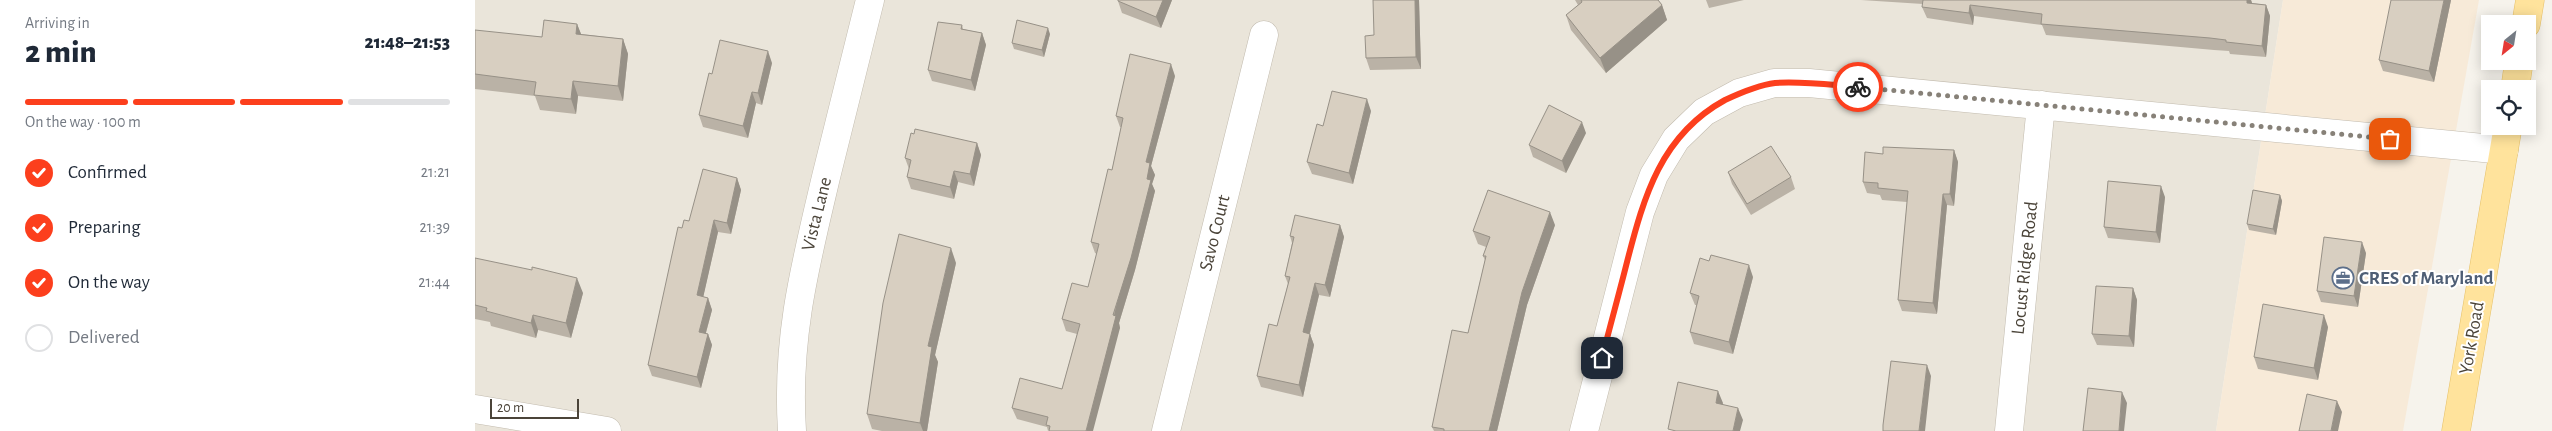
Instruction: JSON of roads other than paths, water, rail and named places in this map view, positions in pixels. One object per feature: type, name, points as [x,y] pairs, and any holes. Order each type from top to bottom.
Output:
[{"type":"main road","points":[[2526,15],[2529,0]]},
{"type":"main road","name":"York Road","points":[[2456,431],[2506,138]]},
{"type":"street","name":"Vista Lane","points":[[791,431],[789,388],[793,335],[803,270],[870,0]]},
{"type":"street","name":"Savo Court","points":[[1166,431],[1264,35]]},
{"type":"street","points":[[1584,431],[1640,212],[1654,175],[1676,139],[1704,112],[1739,93],[1774,84],[1800,83],[2041,105],[2506,138]]},
{"type":"street","name":"Locust Ridge Road","points":[[2009,431],[2041,105]]},
{"type":"street","points":[[475,409],[607,431]]},
{"type":"place","name":"CRES of Maryland","points":[[2343,278]]}]
